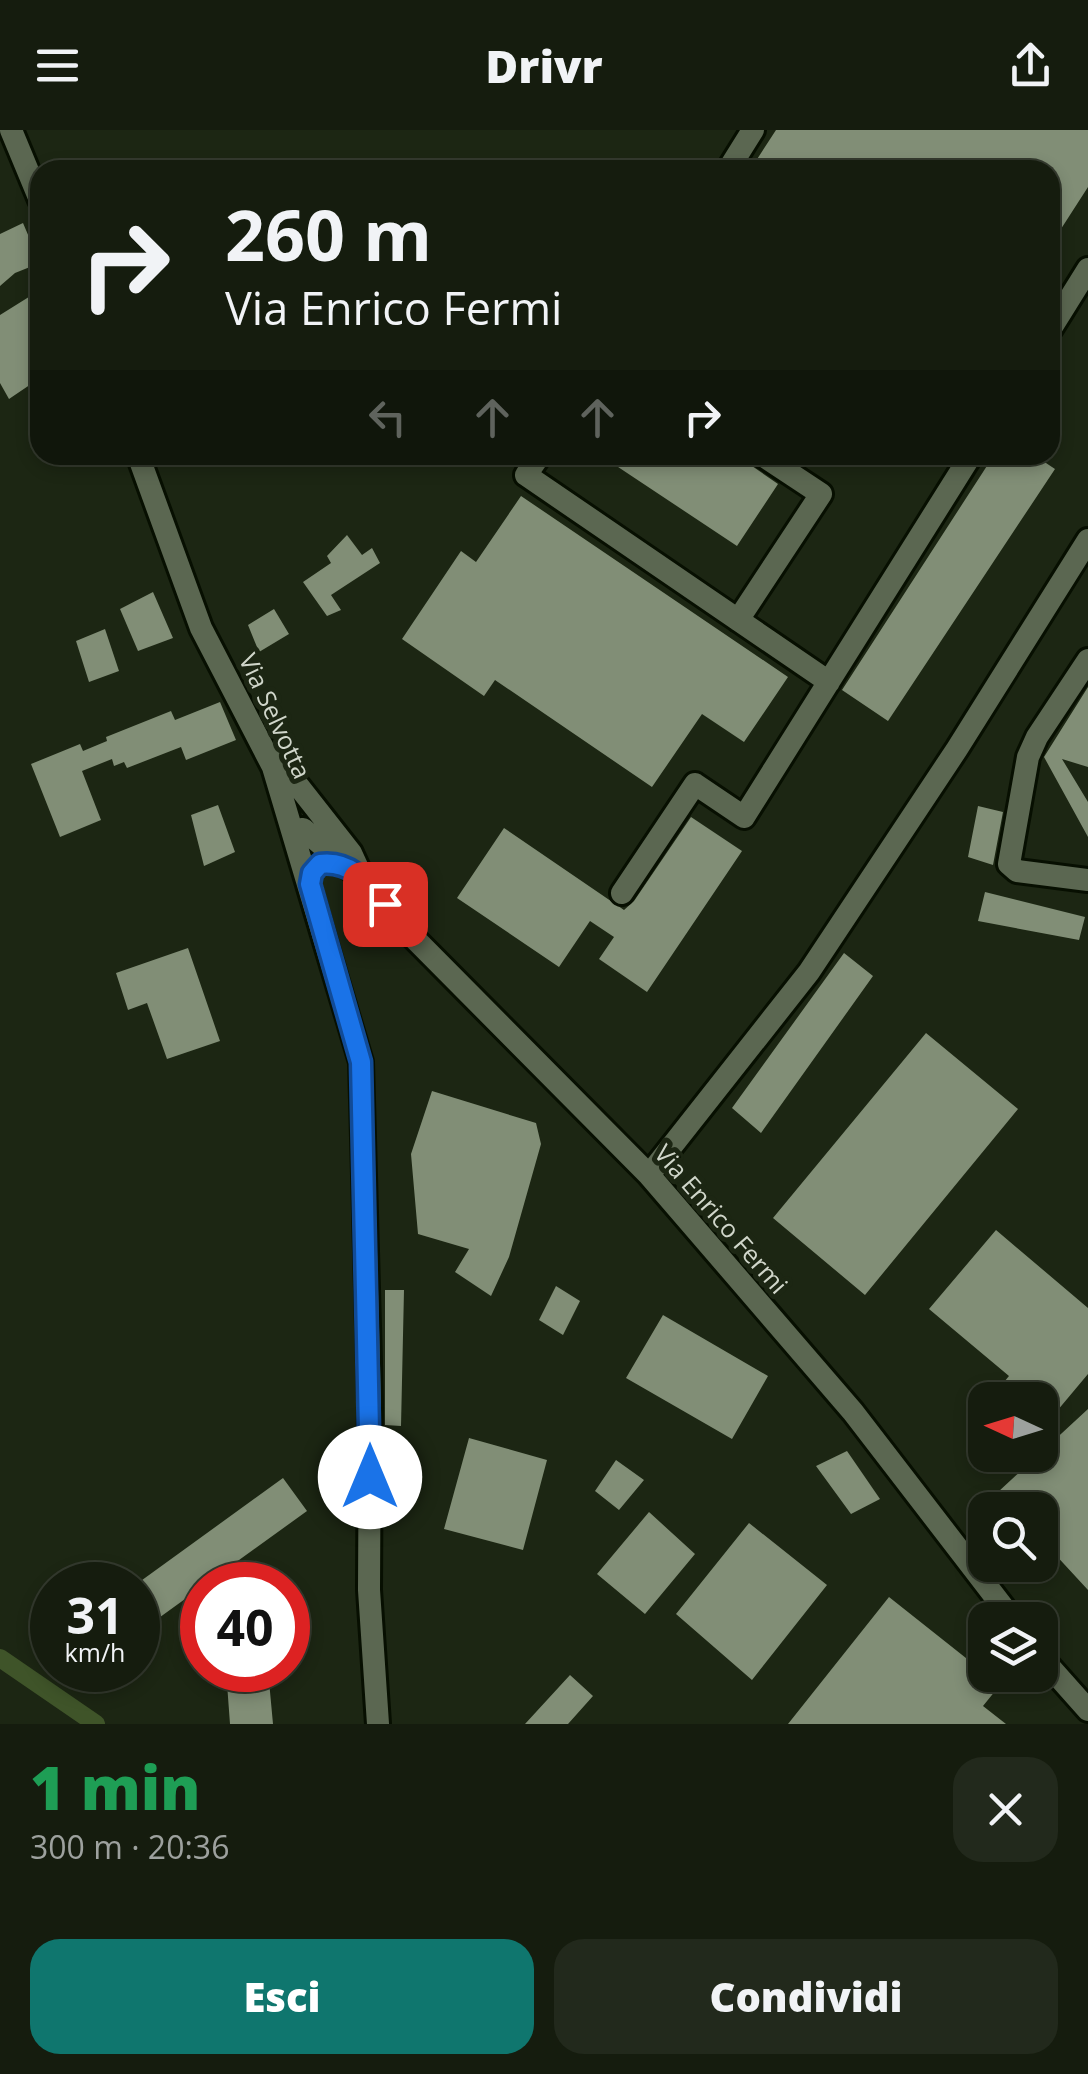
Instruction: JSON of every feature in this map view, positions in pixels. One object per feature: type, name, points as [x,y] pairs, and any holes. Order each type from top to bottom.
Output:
[{"type":"street","points":[[11,130],[30,176]]},
{"type":"street","points":[[734,160],[753,130]]},
{"type":"street","points":[[1060,314],[1088,269]]},
{"type":"street","name":"Via Selvotta","points":[[142,465],[202,628],[261,742],[294,830],[361,1062],[370,1402],[369,1590],[378,1724]]},
{"type":"street","points":[[533,465],[526,475],[829,682]]},
{"type":"street","points":[[738,620],[820,494],[777,465]]},
{"type":"street","points":[[622,893],[695,784],[744,817],[966,465]]},
{"type":"street","points":[[649,1175],[809,972],[957,749],[1088,540]]},
{"type":"street","points":[[1088,660],[1037,737],[1028,758],[1009,864],[1017,871],[1088,880]]},
{"type":"street","name":"Via Enrico Fermi","points":[[261,742],[351,853],[354,872]]},
{"type":"street","points":[[294,830],[304,817],[314,815],[327,821]]},
{"type":"street","name":"Via Enrico Fermi","points":[[294,830],[304,829],[313,835],[354,872],[408,932],[649,1175],[853,1412],[998,1602]]},
{"type":"street","points":[[310,884],[312,873],[320,864],[354,872]]},
{"type":"street","points":[[1058,1676],[1088,1710]]},
{"type":"building","points":[[776,130],[1088,130],[1088,187],[1060,230],[1060,160],[756,160]]},
{"type":"building","points":[[23,223],[30,239],[30,267],[0,286],[0,234]]},
{"type":"building","points":[[30,296],[30,385],[9,399],[0,383],[0,315]]},
{"type":"building","points":[[615,465],[750,465],[778,484],[737,546]]},
{"type":"building","points":[[988,465],[1049,465],[1055,469],[888,721],[842,690]]},
{"type":"building","points":[[521,496],[788,677],[744,742],[702,714],[652,787],[495,680],[484,696],[402,639],[461,551],[476,562]]},
{"type":"building","points":[[347,535],[362,555],[372,548],[380,563],[331,595],[341,610],[327,616],[303,582],[331,563],[327,556]]},
{"type":"building","points":[[153,592],[173,638],[138,651],[120,609]]},
{"type":"building","points":[[274,609],[289,634],[259,652],[248,625]]},
{"type":"building","points":[[105,629],[119,671],[89,682],[76,641]]},
{"type":"building","points":[[1088,687],[1088,767],[1062,759],[1088,802],[1088,837],[1044,757]]},
{"type":"building","points":[[220,702],[236,740],[186,760],[181,747],[127,768],[124,762],[114,766],[112,759],[82,771],[101,820],[60,837],[31,764],[80,744],[83,751],[107,741],[106,737],[171,711],[175,720]]},
{"type":"building","points":[[218,805],[235,852],[204,866],[191,815]]},
{"type":"building","points":[[978,806],[1003,812],[993,865],[968,857]]},
{"type":"building","points":[[691,817],[742,851],[647,992],[599,959],[614,937],[590,921],[559,967],[457,898],[504,828],[624,910]]},
{"type":"building","points":[[985,892],[1085,917],[1079,940],[978,921]]},
{"type":"building","points":[[188,948],[220,1041],[167,1059],[147,1003],[128,1010],[116,973]]},
{"type":"building","points":[[844,953],[873,976],[761,1133],[732,1108]]},
{"type":"building","points":[[926,1033],[1018,1109],[865,1295],[773,1218]]},
{"type":"building","points":[[432,1091],[536,1123],[541,1144],[509,1257],[491,1296],[455,1272],[469,1249],[418,1234],[411,1154]]},
{"type":"building","points":[[996,1230],[1088,1308],[1088,1374],[1058,1410],[1058,1382],[1004,1382],[1009,1376],[929,1309]]},
{"type":"building","points":[[556,1286],[580,1301],[563,1335],[539,1320]]},
{"type":"building","points":[[385,1290],[404,1290],[401,1426],[385,1425]]},
{"type":"building","points":[[663,1315],[768,1376],[732,1439],[626,1378]]},
{"type":"building","points":[[1088,1409],[1088,1590],[1058,1558],[1058,1492],[998,1492],[1020,1472],[1058,1472],[1058,1437]]},
{"type":"building","points":[[469,1438],[547,1460],[523,1550],[444,1529]]},
{"type":"building","points":[[847,1451],[880,1499],[851,1514],[816,1466]]},
{"type":"building","points":[[616,1460],[644,1480],[619,1510],[595,1491]]},
{"type":"building","points":[[283,1478],[307,1511],[236,1562],[180,1562],[180,1603],[160,1617],[160,1567]]},
{"type":"building","points":[[649,1512],[695,1554],[645,1614],[597,1574]]},
{"type":"building","points":[[749,1523],[827,1585],[752,1680],[676,1614]]},
{"type":"building","points":[[889,1597],[968,1660],[968,1692],[994,1692],[983,1706],[1006,1724],[788,1724]]},
{"type":"building","points":[[570,1675],[593,1696],[568,1724],[525,1724]]},
{"type":"building","points":[[228,1692],[270,1692],[273,1724],[230,1724]]},
{"type":"waterway","points":[[0,1658],[96,1724]]},
{"type":"route","points":[[370,1477],[361,1062],[310,884],[312,873],[320,864],[345,867],[362,877],[385,904]]}]
